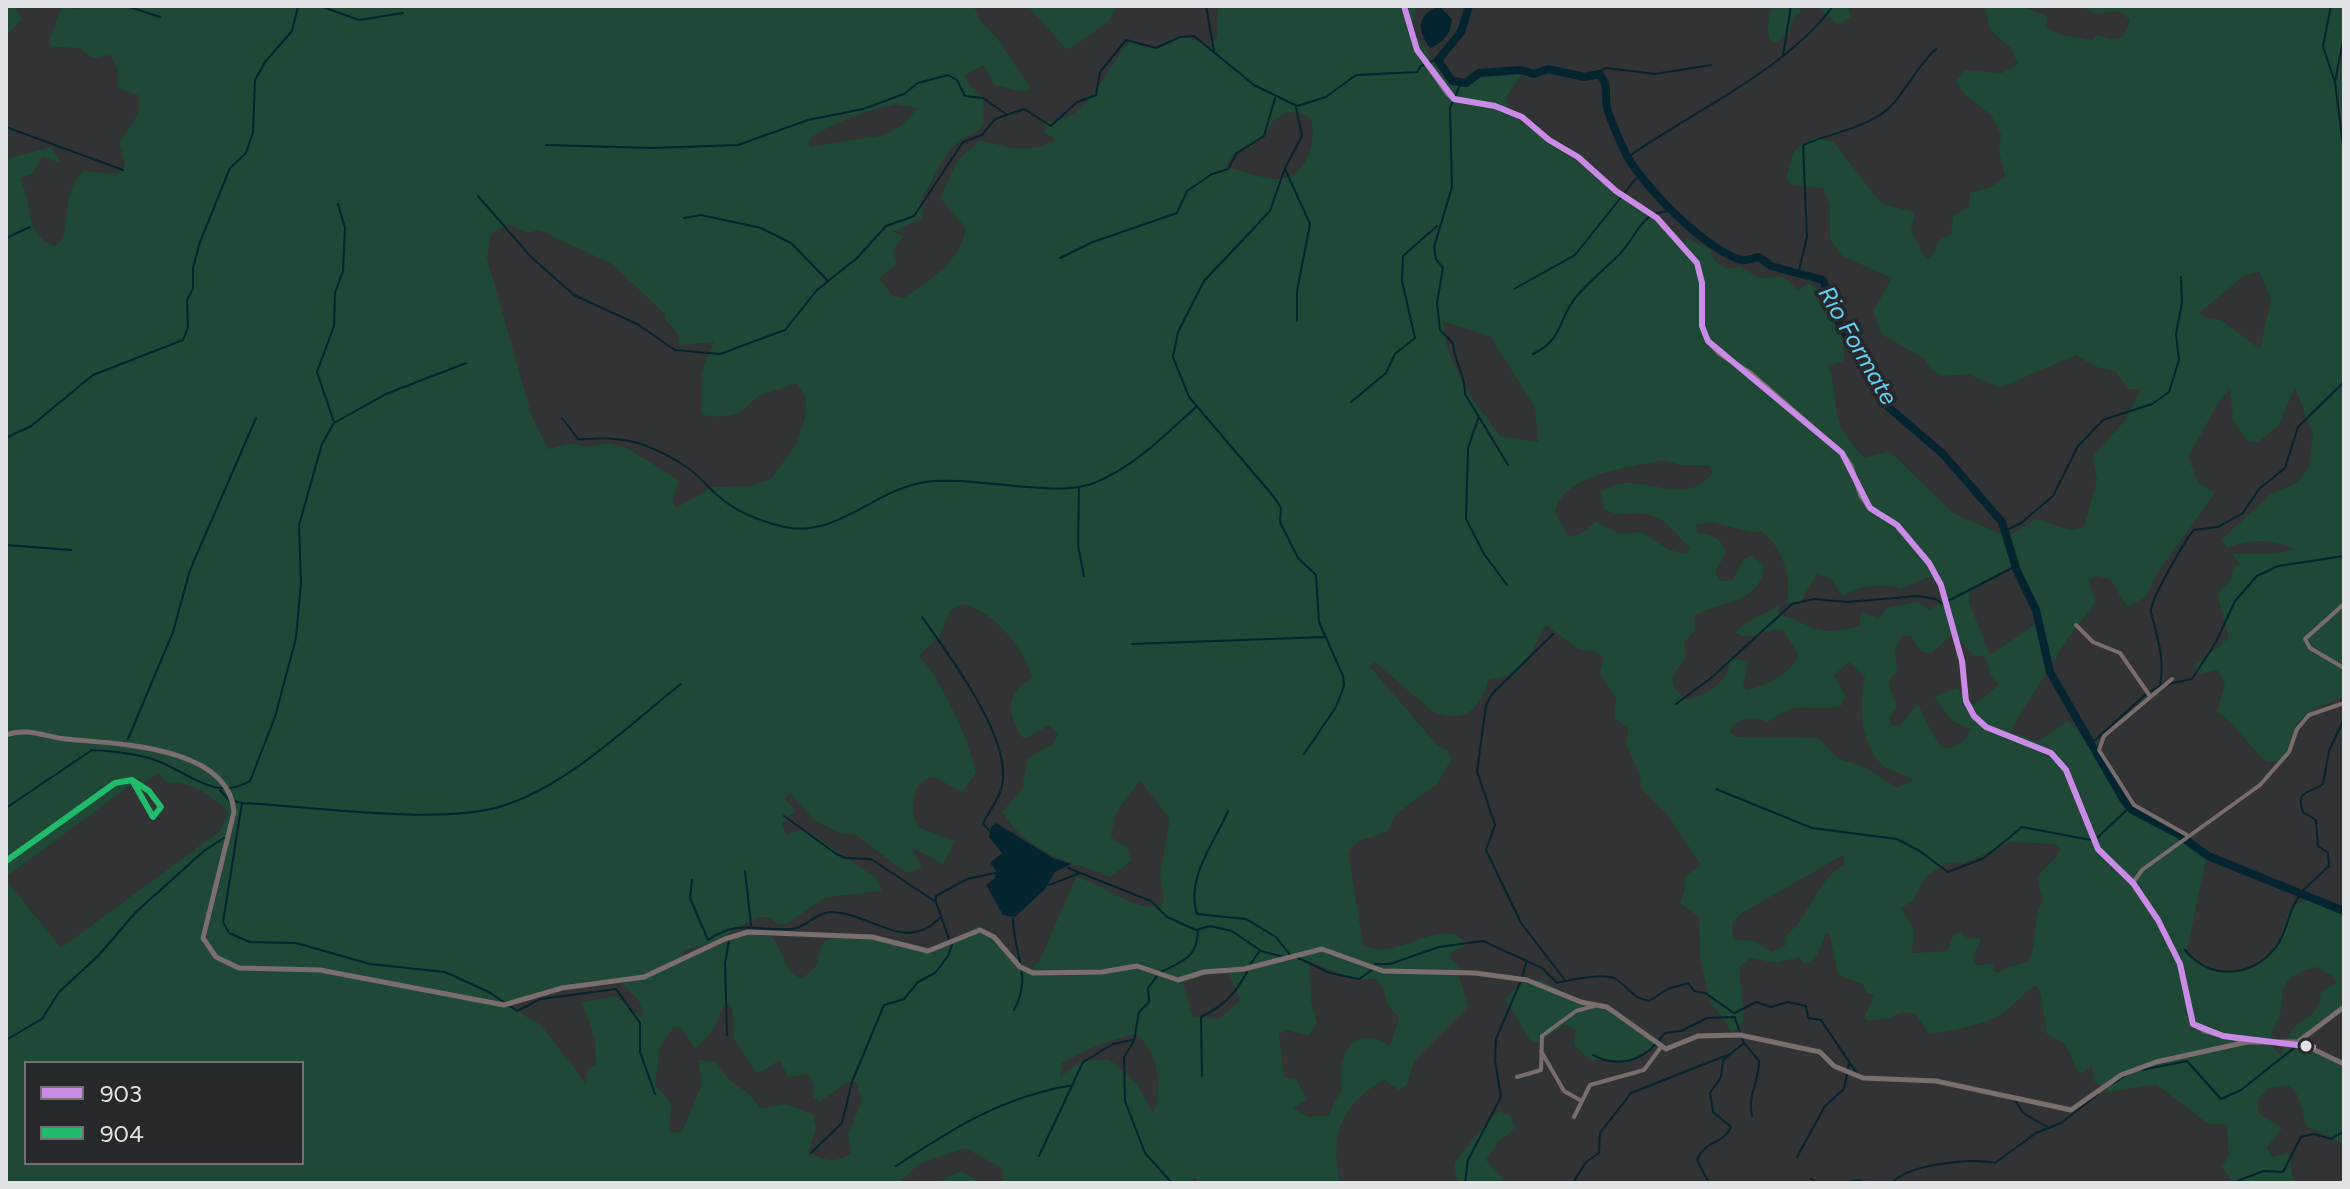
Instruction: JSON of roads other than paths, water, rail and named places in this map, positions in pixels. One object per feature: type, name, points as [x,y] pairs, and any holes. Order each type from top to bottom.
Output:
[{"type":"street","points":[[1404,6],[1411,38],[1447,93],[1454,99],[1495,106],[1522,117],[1549,140],[1578,157],[1616,191],[1657,218],[1686,248],[1700,273],[1702,326],[1708,341],[1720,354],[1749,372],[1842,453],[1851,466],[1861,496],[1870,508],[1897,525],[1929,563],[1941,585],[1962,661],[1966,701],[1974,716],[1986,727],[2029,741],[2051,753],[2066,770],[2078,793],[2098,849],[2133,883],[2158,920],[2180,964],[2193,1024],[2205,1031],[2247,1042]]},
{"type":"street","points":[[2344,604],[2305,639],[2310,648],[2344,668]]},
{"type":"street","points":[[2076,625],[2093,642],[2120,653],[2150,697]]},
{"type":"street","points":[[2172,679],[2104,736],[2099,750],[2134,805],[2187,835]]},
{"type":"street","points":[[2133,883],[2142,870],[2267,778],[2289,752],[2297,729],[2309,715],[2344,703]]},
{"type":"street","points":[[6,735],[23,732],[144,745],[213,773],[230,794],[234,812],[203,938],[216,957],[247,970],[320,970],[504,1005],[562,988],[644,977],[748,932],[872,937],[928,951],[980,930],[994,937],[1020,967],[1033,973],[1102,972],[1137,966],[1178,980],[1204,972],[1244,969],[1322,949],[1383,971],[1475,973],[1527,980],[1581,1002],[1600,1005],[1661,1047],[1678,1047],[1698,1036],[1740,1035],[1820,1052],[1834,1066],[1863,1078],[1936,1081],[2071,1110],[2121,1075],[2156,1062],[2247,1042],[2298,1042],[2344,1064]]},
{"type":"street","points":[[1517,1077],[1541,1070],[1542,1036],[1566,1017],[1600,1005]]},
{"type":"street","points":[[2298,1042],[2344,1007]]},
{"type":"street","points":[[1574,1117],[1580,1100],[1594,1082],[1644,1070],[1661,1047]]},
{"type":"street","points":[[1540,1049],[1555,1069],[1564,1091],[1580,1100]]},
{"type":"water","points":[[1439,6],[1452,19],[1450,29],[1446,37],[1430,48],[1421,24],[1426,14]]},
{"type":"water","points":[[996,823],[1053,858],[1071,864],[1055,872],[1045,889],[1015,917],[1003,915],[986,885],[995,878],[996,870],[990,863],[1002,853],[989,837],[991,827]]},
{"type":"waterway","points":[[126,6],[160,17]]},
{"type":"waterway","points":[[6,438],[31,426],[93,375],[183,340],[188,327],[187,300],[193,289],[193,268],[200,242],[230,168],[246,153],[253,133],[255,80],[265,62],[292,31],[298,6]]},
{"type":"waterway","points":[[320,6],[359,20],[403,13]]},
{"type":"waterway","points":[[1206,6],[1214,51]]},
{"type":"waterway","name":"Rio Formate","points":[[1469,6],[1461,32],[1438,60],[1452,81],[1466,83],[1479,73],[1521,70],[1534,74],[1548,69],[1584,77],[1599,74],[1606,86],[1609,113],[1631,162],[1658,196],[1693,230],[1727,254],[1744,260],[1759,257],[1771,266],[1823,280],[1838,321],[1886,405],[1943,454],[2002,522],[2017,571],[2036,610],[2050,672],[2132,810],[2178,834],[2208,856],[2344,911]]},
{"type":"waterway","points":[[1783,56],[1791,6]]},
{"type":"waterway","points":[[1628,157],[1737,89],[1790,51],[1833,6]]},
{"type":"waterway","points":[[2331,6],[2323,46],[2334,80]]},
{"type":"waterway","points":[[478,196],[531,257],[574,295],[637,324],[675,350],[720,354],[785,330],[817,290],[857,258],[886,226],[914,216],[963,142],[982,135],[995,119],[1024,109],[1051,126],[1077,102],[1096,95],[1100,72],[1126,40],[1156,48],[1180,37],[1194,36],[1254,85],[1297,106],[1326,97],[1356,75],[1417,72],[1421,66],[1439,58]]},
{"type":"waterway","points":[[2344,36],[2335,82],[2344,154]]},
{"type":"waterway","points":[[1798,274],[1807,237],[1803,145],[1863,124],[1885,111],[1936,49]]},
{"type":"waterway","points":[[1596,73],[1606,68],[1655,74],[1711,65]]},
{"type":"waterway","points":[[546,145],[652,148],[738,145],[808,120],[863,109],[904,94],[918,83],[948,75],[957,80],[965,96],[983,98],[1006,114]]},
{"type":"waterway","points":[[1461,83],[1450,108],[1452,187],[1434,247],[1436,259],[1443,268],[1437,303],[1440,330],[1453,343],[1465,394],[1508,465]]},
{"type":"waterway","points":[[1060,258],[1093,242],[1177,213],[1187,191],[1212,174],[1228,169],[1237,153],[1264,136],[1275,98]]},
{"type":"waterway","points":[[1296,107],[1302,136],[1285,168],[1270,211],[1204,281],[1178,332],[1173,357],[1189,397],[1274,497],[1281,508],[1280,522],[1298,558],[1316,575],[1319,622],[1343,676],[1344,686],[1336,707],[1304,754]]},
{"type":"waterway","points":[[6,127],[123,170]]},
{"type":"waterway","points":[[1285,169],[1310,224],[1297,291],[1297,321]]},
{"type":"waterway","points":[[1514,289],[1575,255],[1638,176]]},
{"type":"waterway","points":[[334,422],[317,372],[334,326],[335,293],[343,271],[345,228],[338,204]]},
{"type":"waterway","points":[[1533,354],[1551,342],[1576,297],[1620,254],[1641,224],[1654,214],[1674,212]]},
{"type":"waterway","points":[[684,218],[701,215],[761,228],[791,243],[827,280]]},
{"type":"waterway","points":[[1351,402],[1386,373],[1395,354],[1415,338],[1402,281],[1403,256],[1437,226]]},
{"type":"waterway","points":[[6,238],[30,227]]},
{"type":"waterway","points":[[2005,531],[2021,523],[2053,496],[2078,446],[2103,420],[2152,404],[2169,392],[2179,360],[2176,334],[2182,302],[2181,277]]},
{"type":"waterway","points":[[6,808],[92,750],[155,760],[213,787],[237,787],[250,781],[275,717],[296,638],[301,583],[299,525],[322,444],[334,423],[386,394],[466,363]]},
{"type":"waterway","points":[[2160,685],[2161,657],[2151,612],[2161,584],[2183,546],[2194,530],[2218,527],[2243,513],[2259,489],[2285,468],[2298,427],[2344,382]]},
{"type":"waterway","points":[[562,418],[578,439],[605,438],[650,447],[688,468],[736,509],[776,525],[803,529],[838,520],[889,494],[925,482],[966,481],[1058,489],[1094,483],[1136,459],[1196,407]]},
{"type":"waterway","points":[[1479,416],[1468,448],[1466,519],[1484,554],[1507,585]]},
{"type":"waterway","points":[[128,739],[173,632],[190,570],[256,418]]},
{"type":"waterway","points":[[1079,487],[1078,545],[1084,576]]},
{"type":"waterway","points":[[6,545],[71,550]]},
{"type":"waterway","points":[[2168,684],[2192,679],[2216,642],[2235,601],[2257,576],[2278,566],[2344,556]]},
{"type":"waterway","points":[[1676,704],[1711,678],[1792,604],[1814,599],[1847,602],[1918,596],[1936,599],[1942,604],[2016,566]]},
{"type":"waterway","points":[[922,617],[974,694],[995,738],[1003,778],[999,796],[983,823],[991,833]]},
{"type":"waterway","points":[[1553,634],[1492,694],[1486,705],[1477,771],[1495,825],[1486,850],[1521,923],[1565,980]]},
{"type":"waterway","points":[[1132,644],[1325,637]]},
{"type":"waterway","points":[[220,790],[229,800],[242,803],[372,813],[442,814],[499,807],[524,798],[572,771],[681,684]]},
{"type":"waterway","points":[[2091,744],[2147,693],[2161,685]]},
{"type":"waterway","points":[[2298,895],[2329,866],[2328,853],[2318,846],[2316,820],[2303,812],[2301,799],[2305,793],[2323,784],[2329,751],[2344,719]]},
{"type":"waterway","points":[[1716,789],[1812,828],[1897,839],[1948,872],[1984,858],[2022,827],[2091,840]]},
{"type":"waterway","points":[[242,803],[223,922],[229,933],[250,942],[296,943],[370,964],[445,972],[489,992],[517,1011],[541,999],[616,989],[640,1023],[640,1052],[655,1094]]},
{"type":"waterway","points":[[2097,838],[2130,807]]},
{"type":"waterway","points":[[1228,811],[1198,874],[1194,901],[1197,914],[1246,919],[1276,937],[1291,956]]},
{"type":"waterway","points":[[784,816],[835,853],[845,858],[871,859],[936,902],[949,939]]},
{"type":"waterway","points":[[6,1040],[42,1019],[59,992],[98,956],[136,912],[205,850],[224,838]]},
{"type":"waterway","points":[[1068,868],[1151,901],[1167,917],[1196,930],[1210,926],[1232,931],[1261,951],[1284,957]]},
{"type":"waterway","points":[[745,871],[751,925]]},
{"type":"waterway","points":[[936,902],[936,896],[967,879],[995,873]]},
{"type":"waterway","points":[[1049,885],[1080,873]]},
{"type":"waterway","points":[[692,880],[690,898],[708,940],[730,929],[797,928],[831,912],[861,918],[901,932],[927,928],[940,918]]},
{"type":"waterway","points":[[2185,950],[2195,960],[2218,971],[2231,972],[2255,965],[2280,941],[2300,895]]},
{"type":"waterway","points":[[1013,918],[1022,975],[1022,986],[1014,1010]]},
{"type":"waterway","points":[[1161,972],[1192,953],[1198,931]]},
{"type":"waterway","points":[[727,1035],[725,963],[729,941]]},
{"type":"waterway","points":[[1375,964],[1390,964],[1439,947],[1483,941],[1542,968],[1557,983],[1587,977],[1611,977],[1639,998],[1649,1001],[1668,989],[1688,983],[1694,991],[1705,993],[1734,1013]]},
{"type":"waterway","points":[[811,1153],[842,1123],[852,1082],[884,1005],[904,999],[918,982],[935,973],[952,945]]},
{"type":"waterway","points":[[1249,966],[1259,952]]},
{"type":"waterway","points":[[1298,958],[1330,973],[1359,979],[1372,970]]},
{"type":"waterway","points":[[1522,977],[1526,963]]},
{"type":"waterway","points":[[1202,1076],[1201,1017],[1228,999],[1247,972]]},
{"type":"waterway","points":[[1157,976],[1148,988],[1149,1002],[1139,1012],[1134,1041],[1124,1057],[1125,1101],[1145,1153],[1172,1183]]},
{"type":"waterway","points":[[1465,1183],[1468,1160],[1501,1097],[1495,1061],[1496,1039],[1520,983]]},
{"type":"waterway","points":[[1735,1013],[1756,1002],[1771,1007],[1788,1002],[1806,1006],[1808,1018],[1821,1020],[1856,1072]]},
{"type":"waterway","points":[[1593,1055],[1615,1062],[1634,1059],[1651,1049],[1665,1033],[1681,1031],[1707,1018],[1735,1017]]},
{"type":"waterway","points":[[1735,1018],[1744,1043],[1759,1061],[1751,1102],[1752,1116]]},
{"type":"waterway","points":[[1039,1156],[1083,1062],[1113,1044],[1133,1040]]},
{"type":"waterway","points":[[1709,1183],[1697,1160],[1731,1127],[1713,1112],[1710,1093],[1721,1077],[1723,1060],[1744,1043]]},
{"type":"waterway","points":[[2142,1070],[2187,1061],[2221,1099],[2241,1090],[2299,1044]]},
{"type":"waterway","points":[[1573,1183],[1586,1162],[1599,1153],[1600,1133],[1631,1093],[1730,1054]]},
{"type":"waterway","points":[[1797,1157],[1825,1106],[1844,1089],[1849,1064]]},
{"type":"waterway","points":[[2114,1083],[2125,1076]]},
{"type":"waterway","points":[[896,1166],[980,1115],[1024,1097],[1073,1085]]},
{"type":"waterway","points":[[1892,1183],[1911,1171],[1940,1164],[1971,1161],[1995,1163],[2036,1133],[2061,1123],[2098,1094]]},
{"type":"waterway","points":[[2015,1100],[2023,1113],[2049,1128]]},
{"type":"waterway","points":[[2232,1183],[2264,1171],[2283,1172],[2301,1137],[2314,1134],[2331,1139],[2344,1131]]},
{"type":"waterway","points":[[1811,1179],[1817,1183]]},
{"type":"waterway","points":[[1843,1183],[1858,1180],[1869,1183]]}]
